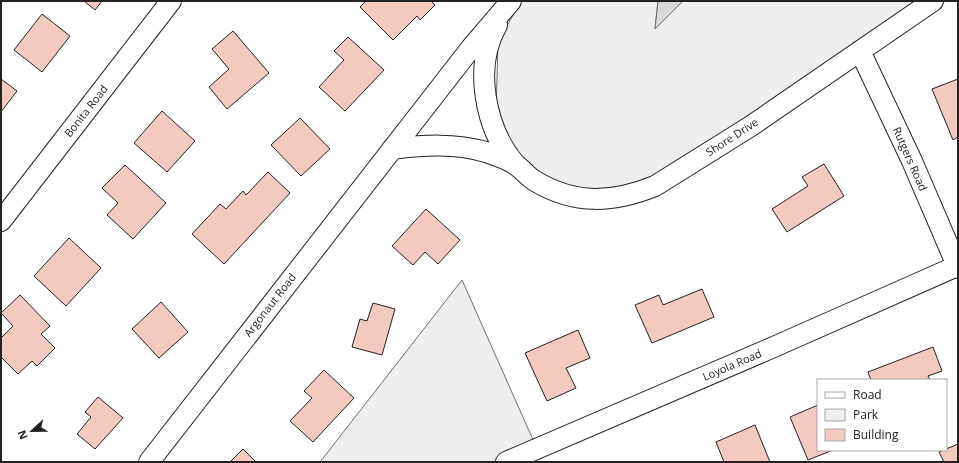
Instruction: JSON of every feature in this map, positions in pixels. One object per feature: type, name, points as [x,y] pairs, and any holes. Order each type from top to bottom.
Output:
[{"type":"street","name":"Bonita Road","points":[[1,220],[171,1]]},
{"type":"street","name":"Shore Drive","points":[[392,149],[471,48],[511,1]]},
{"type":"street","name":"Shore Drive","points":[[511,1],[492,34],[486,59],[484,85],[489,111],[499,140],[508,156],[534,180],[549,189],[570,196],[592,200],[613,199],[640,192],[655,186],[751,126],[933,1]]},
{"type":"street","name":"Rutgers Road","points":[[860,51],[912,161],[958,267]]},
{"type":"street","name":"Shore Drive","points":[[392,149],[423,145],[455,146],[486,152],[515,164]]},
{"type":"street","name":"Argonaut Road","points":[[148,462],[392,149]]},
{"type":"street","name":"Loyola Road","points":[[506,462],[958,267]]},
{"type":"green space","points":[[521,1],[658,1],[655,29],[683,1],[920,1],[626,198],[557,190],[516,156],[496,112],[498,42]]},
{"type":"green space","points":[[462,280],[534,442],[497,462],[320,462]]},
{"type":"shaded area","points":[[658,1],[683,1],[655,29]]},
{"type":"building","points":[[84,1],[102,1],[95,10]]},
{"type":"building","points":[[366,1],[431,1],[435,5],[420,20],[417,16],[393,40],[360,7]]},
{"type":"building","points":[[42,14],[70,36],[42,72],[14,50]]},
{"type":"building","points":[[233,31],[269,73],[227,109],[209,87],[229,69],[212,49]]},
{"type":"building","points":[[348,37],[384,70],[345,111],[319,87],[344,60],[334,51]]},
{"type":"building","points":[[1,79],[17,91],[1,112]]},
{"type":"building","points":[[958,79],[958,137],[953,140],[932,89]]},
{"type":"building","points":[[162,111],[195,141],[167,172],[134,143]]},
{"type":"building","points":[[300,118],[330,149],[301,176],[271,145]]},
{"type":"building","points":[[824,164],[844,196],[787,232],[772,209],[808,186],[802,177]]},
{"type":"building","points":[[125,165],[166,203],[133,239],[107,215],[118,203],[102,188]]},
{"type":"building","points":[[268,172],[290,193],[224,264],[192,234],[220,204],[226,209],[243,191],[246,195]]},
{"type":"building","points":[[426,209],[460,240],[438,264],[425,252],[413,265],[392,246]]},
{"type":"building","points":[[69,238],[101,268],[66,306],[34,276]]},
{"type":"building","points":[[702,289],[714,317],[652,343],[635,305],[659,295],[663,305]]},
{"type":"building","points":[[20,295],[50,326],[41,334],[55,348],[37,366],[32,361],[18,374],[1,357],[1,338],[13,326],[1,313]]},
{"type":"building","points":[[161,302],[188,332],[159,358],[132,329]]},
{"type":"building","points":[[373,303],[395,309],[382,355],[352,347],[360,319],[367,321]]},
{"type":"building","points":[[578,330],[590,358],[566,368],[576,388],[547,401],[525,353]]},
{"type":"building","points":[[933,347],[942,371],[928,376],[930,379],[871,379],[868,372]]},
{"type":"building","points":[[324,370],[354,398],[313,442],[290,421],[312,398],[304,391]]},
{"type":"building","points":[[98,397],[123,418],[95,449],[77,434],[91,417],[85,412]]},
{"type":"building","points":[[817,405],[817,451],[830,451],[808,460],[790,417]]},
{"type":"building","points":[[755,425],[770,462],[724,462],[716,442]]},
{"type":"building","points":[[958,444],[958,462],[944,462],[939,452],[947,451],[947,449]]},
{"type":"building","points":[[243,449],[256,462],[230,462]]}]
